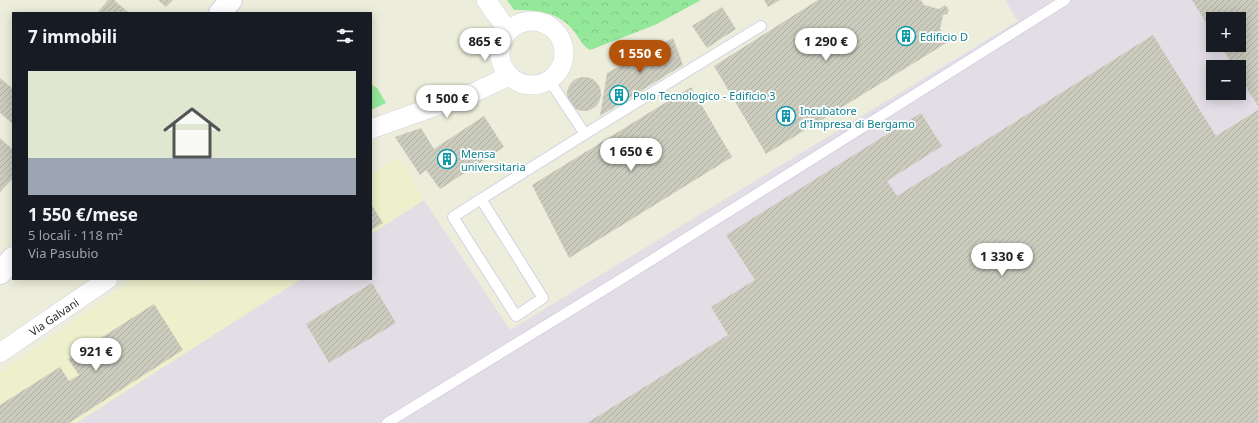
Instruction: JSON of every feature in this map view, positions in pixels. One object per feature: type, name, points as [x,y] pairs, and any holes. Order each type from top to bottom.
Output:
[{"type":"street","points":[[221,12],[231,0]]},
{"type":"street","points":[[486,0],[508,31]]},
{"type":"street","points":[[525,21],[535,21],[545,24],[553,29],[560,37],[563,47],[563,56],[558,70],[549,80],[539,84],[528,85],[518,82],[509,76],[500,59],[500,49],[503,39],[508,31],[525,21]]},
{"type":"street","points":[[372,129],[473,93],[509,76]]},
{"type":"street","points":[[0,273],[12,259]]},
{"type":"street","name":"Via Galvani","points":[[0,353],[107,280]]},
{"type":"lane","points":[[387,423],[630,274],[1065,0]]},
{"type":"lane","points":[[481,200],[543,298],[516,316],[453,217],[584,134],[761,26]]},
{"type":"lane","points":[[549,80],[584,134]]},
{"type":"shaded area","points":[[1005,0],[1258,0],[1258,423],[76,423],[299,280],[372,280],[372,233],[424,200],[510,330],[1018,21]]},
{"type":"shaded area","points":[[399,158],[424,200],[372,233],[372,174]]},
{"type":"shaded area","points":[[133,280],[192,280],[194,283],[198,280],[299,280],[76,423],[0,423],[0,373]]},
{"type":"green space","points":[[507,0],[701,0],[655,25],[590,50],[583,45],[576,34],[563,21],[540,12],[514,10]]},
{"type":"green space","points":[[372,85],[377,88],[386,103],[372,110]]},
{"type":"building","points":[[108,0],[114,0],[128,12],[98,12]]},
{"type":"building","points":[[158,0],[173,0],[166,7]]},
{"type":"building","points":[[764,0],[780,0],[768,7]]},
{"type":"building","name":"Incubatore d'Impresa di Bergamo","points":[[818,0],[921,0],[924,5],[939,9],[945,5],[949,10],[947,14],[943,15],[940,29],[948,42],[766,154],[714,66]]},
{"type":"building","points":[[1192,0],[1258,0],[1258,106],[1246,87],[1246,60],[1230,60],[1224,52],[1246,52],[1246,12],[1206,12],[1206,23]]},
{"type":"building","points":[[722,7],[736,29],[707,48],[692,26]]},
{"type":"building","points":[[1153,35],[1216,136],[1258,110],[1258,423],[587,423],[728,335],[711,307],[755,280],[726,235],[921,113],[942,146],[887,181],[897,196]]},
{"type":"building","name":"Polo Tecnologico - Edificio 3","points":[[673,38],[683,65],[600,116],[607,73]]},
{"type":"building","points":[[581,77],[587,77],[591,78],[598,84],[601,94],[600,101],[594,108],[587,111],[581,111],[577,110],[570,104],[567,97],[567,91],[568,87],[574,80]]},
{"type":"building","points":[[0,78],[12,88],[12,123],[0,113]]},
{"type":"building","points":[[691,87],[732,157],[569,258],[532,185]]},
{"type":"building","name":"Mensa universitaria","points":[[484,116],[504,147],[440,189],[426,170],[420,175],[395,137],[421,128],[434,149]]},
{"type":"building","points":[[0,138],[12,149],[12,179],[0,192]]},
{"type":"building","points":[[372,206],[383,223],[372,229]]},
{"type":"building","points":[[372,283],[396,323],[329,363],[306,324]]},
{"type":"building","points":[[154,304],[183,350],[69,423],[0,423],[0,405],[60,367],[69,381],[79,375],[68,359]]},
{"type":"place","name":"Edificio D","points":[[906,36]]},
{"type":"place","name":"Polo Tecnologico - Edificio 3","points":[[619,95]]},
{"type":"place","name":"Incubatore d'Impresa di Bergamo","points":[[786,116]]},
{"type":"place","name":"Mensa universitaria","points":[[447,159]]}]
